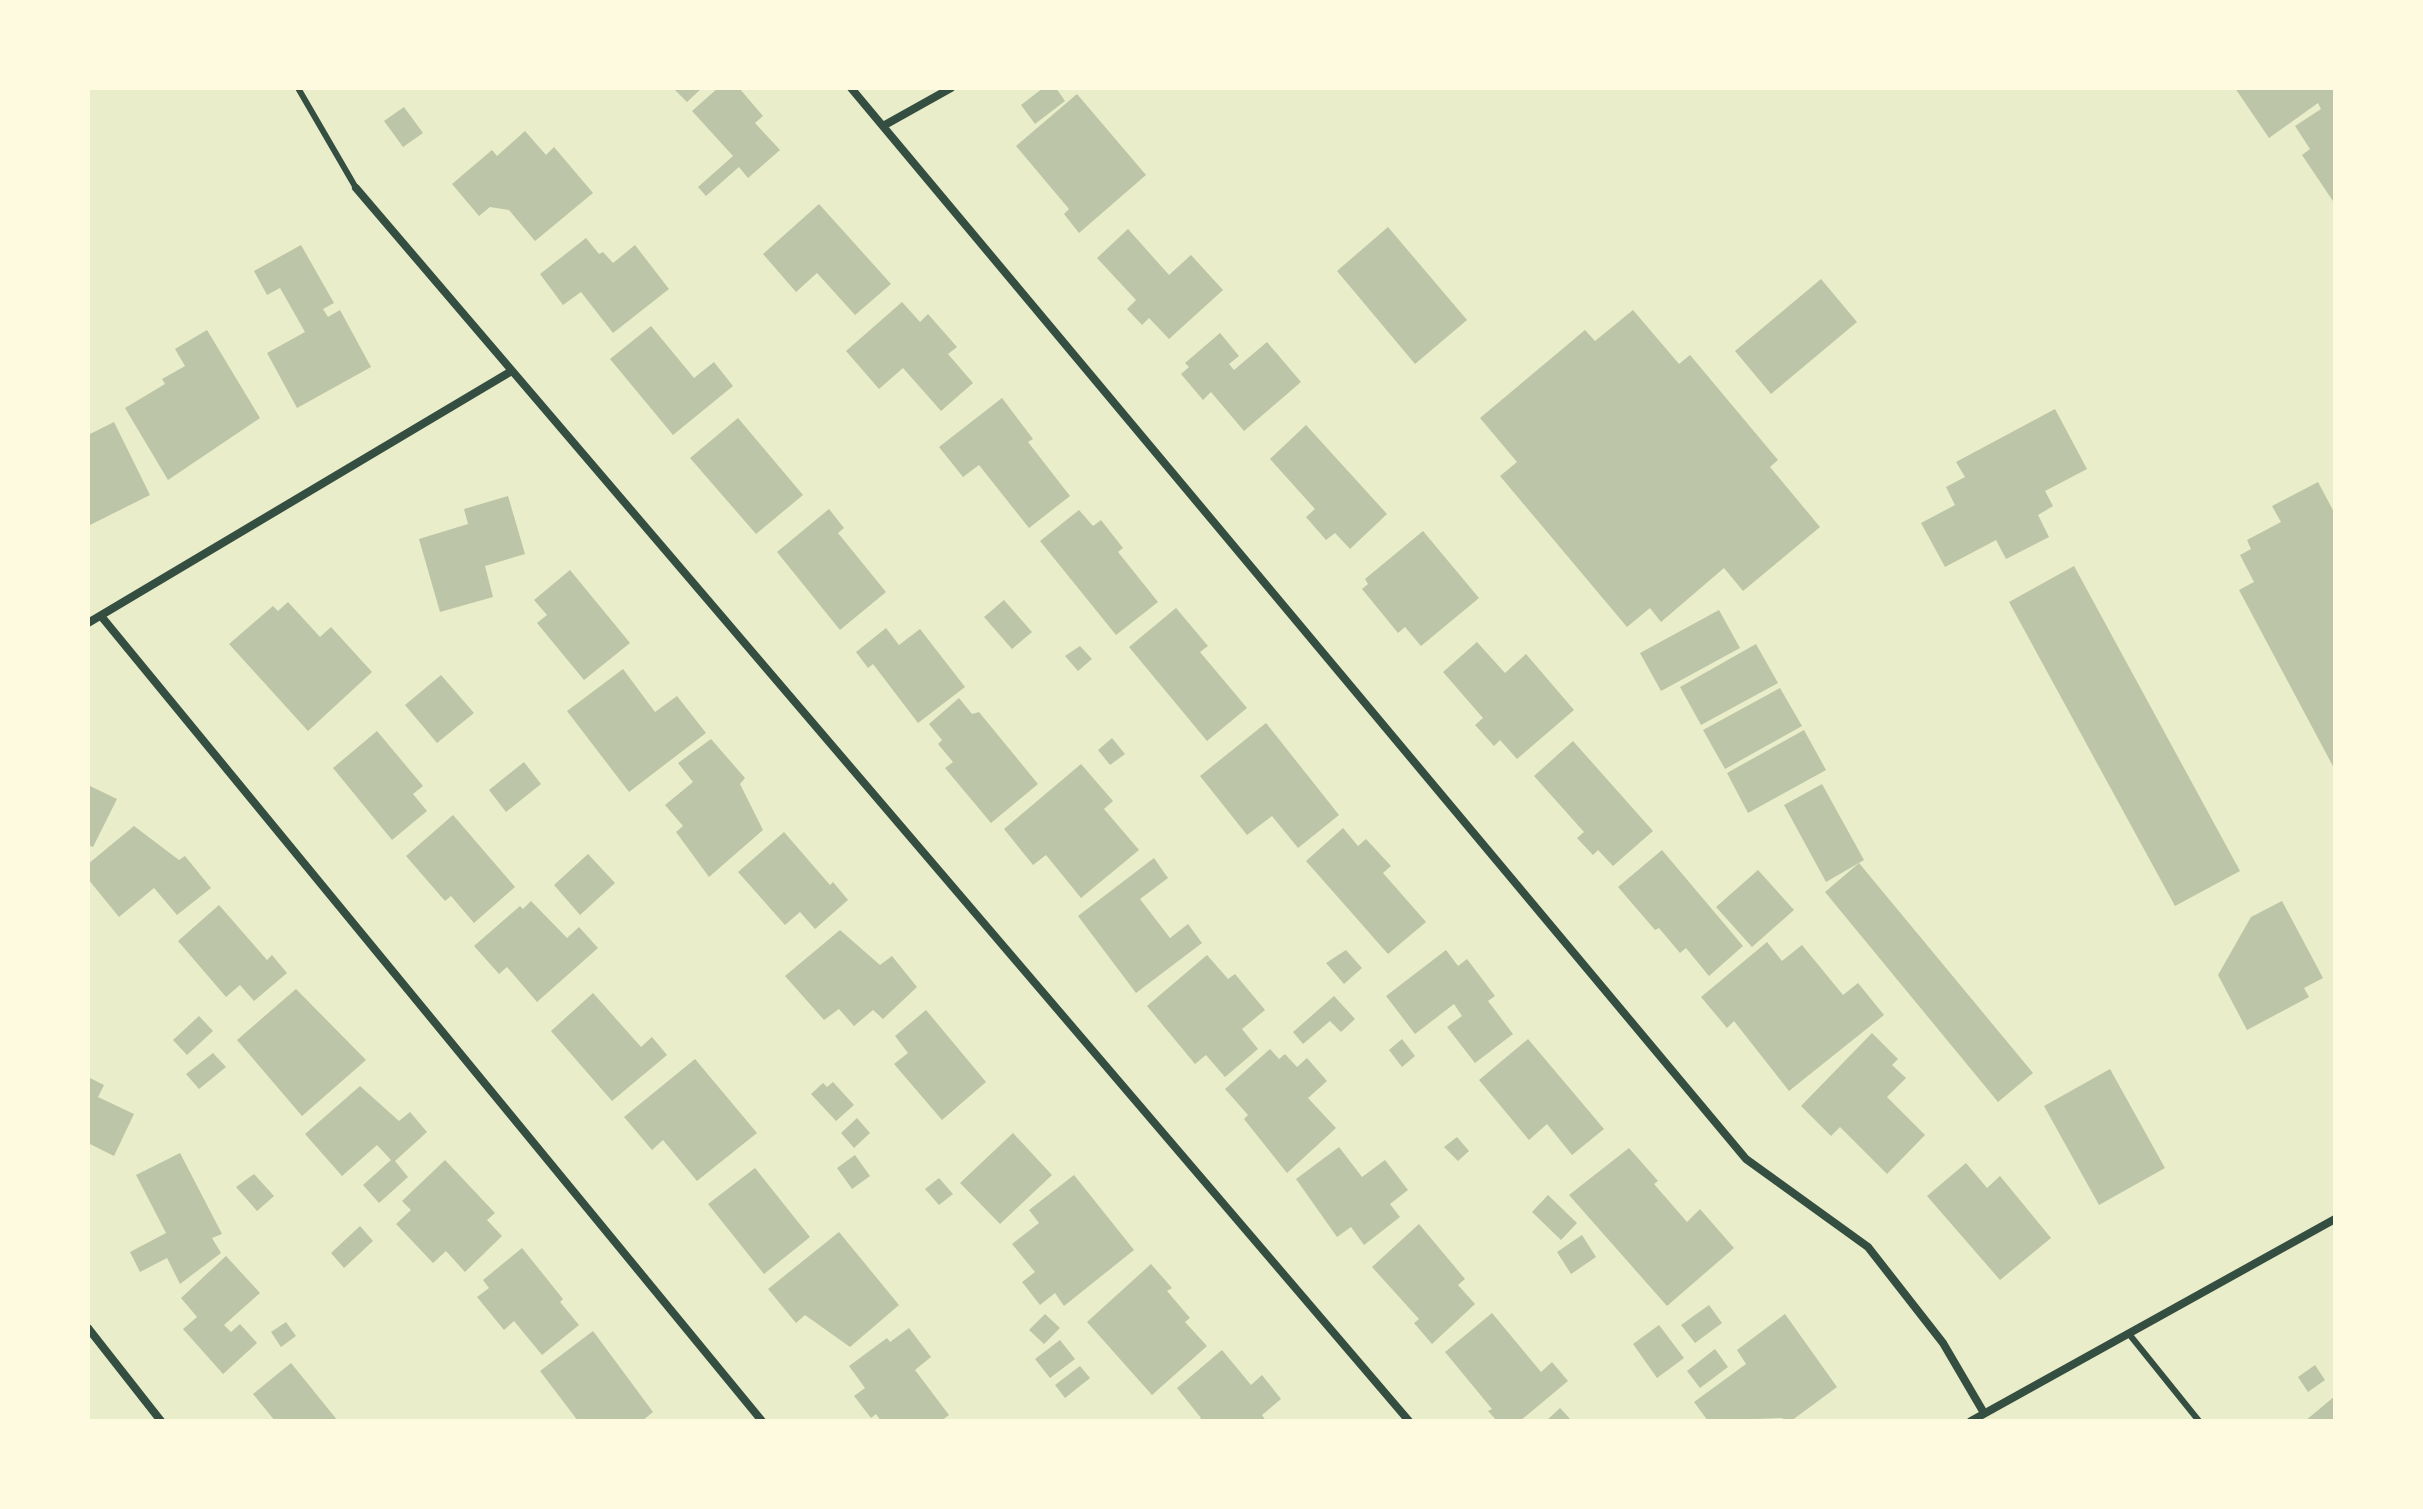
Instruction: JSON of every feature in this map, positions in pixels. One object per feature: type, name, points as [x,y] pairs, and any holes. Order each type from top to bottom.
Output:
[{"type":"street","points":[[851,88],[1746,1159],[1868,1247],[1943,1343],[1984,1413]]},
{"type":"street","points":[[883,126],[951,88]]},
{"type":"street","points":[[356,188],[1409,1421]]},
{"type":"street","points":[[88,623],[510,372]]},
{"type":"street","points":[[101,616],[762,1421]]},
{"type":"street","points":[[1971,1421],[2335,1219]]},
{"type":"street","points":[[88,1328],[161,1421]]},
{"type":"lane","points":[[298,88],[356,188]]},
{"type":"lane","points":[[2129,1334],[2199,1421]]},
{"type":"building","points":[[673,88],[702,88],[687,102]]},
{"type":"building","points":[[718,88],[739,88],[763,116],[755,123],[780,150],[748,178],[739,167],[706,196],[698,187],[733,156],[692,111]]},
{"type":"building","points":[[1043,88],[1056,88],[1065,101],[1035,124],[1021,105]]},
{"type":"building","points":[[2235,88],[2335,88],[2335,204],[2302,155],[2310,149],[2295,126],[2321,109],[2318,103],[2269,138]]},
{"type":"building","points":[[1077,94],[1146,175],[1079,233],[1064,214],[1069,209],[1016,146]]},
{"type":"building","points":[[404,107],[423,133],[403,147],[384,121]]},
{"type":"building","points":[[525,131],[546,155],[554,147],[593,193],[535,241],[509,210],[490,207],[479,216],[452,184],[492,150],[497,156]]},
{"type":"building","points":[[819,204],[891,284],[855,315],[817,273],[796,292],[763,254]]},
{"type":"building","points":[[1388,227],[1467,320],[1415,364],[1337,271]]},
{"type":"building","points":[[1128,229],[1169,275],[1191,255],[1223,290],[1169,339],[1149,318],[1142,325],[1127,309],[1136,300],[1097,258]]},
{"type":"building","points":[[586,238],[599,254],[603,252],[613,263],[635,245],[669,289],[613,333],[581,292],[563,305],[540,274]]},
{"type":"building","points":[[301,245],[334,303],[323,309],[328,317],[340,310],[371,367],[297,408],[267,353],[305,332],[280,288],[267,295],[254,271]]},
{"type":"building","points":[[1821,279],[1857,322],[1771,394],[1735,351]]},
{"type":"building","points":[[902,302],[920,322],[928,314],[957,347],[948,354],[973,383],[941,411],[903,368],[879,389],[846,351]]},
{"type":"building","points":[[1633,310],[1679,364],[1690,355],[1778,460],[1770,467],[1820,527],[1743,591],[1724,568],[1661,622],[1650,608],[1627,627],[1500,476],[1517,462],[1480,418],[1585,330],[1595,341]]},
{"type":"building","points":[[651,326],[694,378],[714,362],[733,386],[673,435],[610,359]]},
{"type":"building","points":[[207,330],[260,418],[168,480],[125,408],[165,384],[162,379],[185,366],[175,349]]},
{"type":"building","points":[[1220,333],[1239,356],[1229,364],[1234,370],[1267,342],[1301,382],[1244,431],[1211,392],[1203,400],[1181,374],[1189,367],[1185,363]]},
{"type":"building","points":[[1002,398],[1033,439],[1028,442],[1070,496],[1029,528],[979,465],[963,477],[939,447]]},
{"type":"building","points":[[2055,409],[2087,469],[2045,491],[2053,506],[2038,515],[2049,537],[2006,559],[1996,540],[1945,567],[1921,523],[1955,505],[1946,487],[1965,477],[1956,462]]},
{"type":"building","points":[[738,418],[803,495],[756,534],[690,458]]},
{"type":"building","points":[[114,422],[150,495],[88,526],[88,435]]},
{"type":"building","points":[[1306,425],[1387,514],[1350,549],[1335,533],[1326,540],[1306,517],[1315,509],[1270,459]]},
{"type":"building","points":[[2318,482],[2335,514],[2335,770],[2239,590],[2254,582],[2240,555],[2251,549],[2247,540],[2281,522],[2272,506]]},
{"type":"building","points":[[508,496],[525,554],[485,566],[493,597],[440,612],[419,539],[468,524],[464,509]]},
{"type":"building","points":[[829,509],[844,528],[838,533],[886,592],[840,630],[777,552]]},
{"type":"building","points":[[1079,510],[1093,526],[1101,520],[1123,548],[1118,552],[1158,602],[1116,635],[1040,541]]},
{"type":"building","points":[[1423,531],[1479,598],[1421,646],[1405,627],[1398,633],[1362,589],[1368,584],[1365,579]]},
{"type":"building","points":[[2074,566],[2240,871],[2175,906],[2009,602]]},
{"type":"building","points":[[570,570],[630,643],[584,680],[537,623],[547,615],[534,600]]},
{"type":"building","points":[[1004,600],[1032,632],[1012,649],[984,617]]},
{"type":"building","points":[[288,602],[320,637],[331,627],[372,672],[308,731],[229,644],[273,606],[278,611]]},
{"type":"building","points":[[1176,608],[1208,646],[1200,652],[1247,708],[1207,741],[1129,647]]},
{"type":"building","points":[[1719,610],[1740,648],[1661,691],[1640,653]]},
{"type":"building","points":[[886,628],[899,645],[920,629],[965,687],[918,723],[873,664],[868,668],[856,652]]},
{"type":"building","points":[[1477,642],[1505,673],[1526,654],[1574,710],[1517,759],[1500,740],[1494,746],[1475,725],[1483,718],[1443,672]]},
{"type":"building","points":[[1756,644],[1778,683],[1701,725],[1680,687]]},
{"type":"building","points":[[1080,646],[1092,659],[1078,671],[1065,656]]},
{"type":"building","points":[[623,669],[655,712],[677,696],[706,733],[629,792],[567,711]]},
{"type":"building","points":[[441,675],[474,713],[437,743],[405,705]]},
{"type":"building","points":[[1780,688],[1802,726],[1725,769],[1703,730]]},
{"type":"building","points":[[959,698],[972,714],[979,712],[1038,784],[991,823],[945,768],[953,762],[938,744],[942,740],[929,724]]},
{"type":"building","points":[[1266,723],[1339,815],[1298,848],[1272,816],[1247,835],[1200,776]]},
{"type":"building","points":[[1804,730],[1826,770],[1748,813],[1727,773]]},
{"type":"building","points":[[377,731],[423,786],[413,794],[427,811],[392,840],[333,768]]},
{"type":"building","points":[[1112,738],[1125,754],[1110,765],[1098,750]]},
{"type":"building","points":[[711,739],[745,778],[740,784],[763,830],[709,877],[676,832],[683,826],[665,805],[693,782],[678,763]]},
{"type":"building","points":[[1573,741],[1653,831],[1613,866],[1598,850],[1593,855],[1577,838],[1584,832],[1534,776]]},
{"type":"building","points":[[524,762],[541,784],[506,812],[489,790]]},
{"type":"building","points":[[1081,764],[1113,801],[1104,809],[1139,850],[1081,898],[1046,855],[1033,865],[1004,829]]},
{"type":"building","points":[[1822,784],[1864,860],[1826,882],[1784,805]]},
{"type":"building","points":[[88,785],[117,799],[93,847],[88,845]]},
{"type":"building","points":[[453,815],[515,887],[474,923],[451,896],[445,901],[406,856]]},
{"type":"building","points":[[134,826],[179,860],[185,856],[211,888],[177,915],[154,888],[119,917],[88,879],[88,864]]},
{"type":"building","points":[[1343,828],[1358,846],[1366,839],[1391,866],[1383,873],[1426,922],[1388,954],[1306,861]]},
{"type":"building","points":[[784,832],[830,885],[833,882],[848,900],[815,929],[800,912],[785,925],[738,872]]},
{"type":"building","points":[[1662,850],[1743,946],[1709,976],[1686,948],[1680,953],[1659,928],[1655,930],[1618,887]]},
{"type":"building","points":[[588,854],[615,883],[580,915],[554,885]]},
{"type":"building","points":[[1154,858],[1168,878],[1140,899],[1170,938],[1188,924],[1202,943],[1136,993],[1078,916]]},
{"type":"building","points":[[1859,863],[2033,1073],[1998,1102],[1825,892]]},
{"type":"building","points":[[1758,870],[1794,910],[1752,947],[1716,907]]},
{"type":"building","points":[[531,901],[567,938],[579,927],[598,948],[537,1002],[507,967],[499,974],[474,946],[520,906],[523,909]]},
{"type":"building","points":[[2282,901],[2323,978],[2304,988],[2309,997],[2247,1030],[2218,975],[2251,917]]},
{"type":"building","points":[[219,905],[267,960],[272,955],[287,973],[254,1001],[240,985],[226,997],[178,941]]},
{"type":"building","points":[[840,930],[880,965],[892,956],[917,987],[883,1019],[873,1010],[854,1026],[839,1009],[824,1020],[785,976]]},
{"type":"building","points":[[1767,942],[1782,961],[1802,945],[1843,995],[1858,983],[1884,1015],[1789,1091],[1734,1021],[1727,1028],[1701,997]]},
{"type":"building","points":[[1346,950],[1362,968],[1344,984],[1326,963]]},
{"type":"building","points":[[1446,950],[1458,966],[1467,959],[1495,996],[1488,1001],[1513,1034],[1475,1063],[1447,1027],[1462,1016],[1454,1004],[1415,1034],[1386,996]]},
{"type":"building","points":[[1207,955],[1228,979],[1235,974],[1265,1010],[1242,1029],[1258,1049],[1225,1077],[1206,1055],[1195,1064],[1147,1006]]},
{"type":"building","points":[[296,989],[366,1060],[302,1116],[237,1040]]},
{"type":"building","points":[[593,993],[641,1047],[652,1037],[667,1055],[612,1101],[551,1031]]},
{"type":"building","points":[[1334,996],[1355,1019],[1341,1032],[1330,1021],[1303,1044],[1293,1032]]},
{"type":"building","points":[[926,1010],[986,1082],[942,1120],[894,1064],[908,1053],[895,1036]]},
{"type":"building","points":[[199,1016],[213,1031],[187,1055],[173,1040]]},
{"type":"building","points":[[1872,1033],[1898,1059],[1892,1065],[1906,1078],[1887,1097],[1925,1135],[1887,1174],[1840,1127],[1831,1136],[1801,1106]]},
{"type":"building","points":[[1402,1039],[1415,1056],[1402,1067],[1389,1050]]},
{"type":"building","points":[[1528,1039],[1604,1129],[1572,1155],[1547,1124],[1529,1140],[1479,1080]]},
{"type":"building","points":[[1270,1049],[1279,1059],[1285,1054],[1297,1067],[1307,1058],[1327,1081],[1308,1098],[1336,1128],[1287,1173],[1244,1119],[1248,1115],[1225,1089]]},
{"type":"building","points":[[213,1053],[226,1067],[199,1089],[186,1074]]},
{"type":"building","points":[[695,1059],[757,1133],[697,1181],[663,1140],[652,1150],[624,1117]]},
{"type":"building","points":[[2110,1069],[2165,1168],[2099,1205],[2044,1106]]},
{"type":"building","points":[[88,1077],[104,1085],[98,1097],[134,1114],[114,1156],[88,1143]]},
{"type":"building","points":[[833,1082],[854,1105],[836,1121],[811,1094],[823,1083],[827,1087]]},
{"type":"building","points":[[360,1086],[399,1121],[410,1112],[427,1132],[395,1161],[408,1177],[379,1203],[363,1185],[391,1160],[377,1145],[342,1176],[305,1134]]},
{"type":"building","points":[[857,1118],[870,1133],[854,1148],[841,1133]]},
{"type":"building","points":[[1013,1133],[1052,1175],[1000,1224],[960,1183]]},
{"type":"building","points":[[1457,1137],[1469,1151],[1458,1161],[1444,1147]]},
{"type":"building","points":[[1339,1147],[1362,1177],[1385,1160],[1408,1190],[1390,1204],[1400,1217],[1364,1245],[1351,1227],[1337,1237],[1296,1179]]},
{"type":"building","points":[[1629,1148],[1658,1181],[1654,1184],[1687,1222],[1700,1209],[1734,1248],[1667,1306],[1569,1195]]},
{"type":"building","points":[[180,1153],[222,1234],[212,1238],[221,1253],[180,1284],[167,1258],[140,1272],[130,1252],[166,1233],[136,1175]]},
{"type":"building","points":[[855,1155],[870,1176],[852,1189],[837,1168]]},
{"type":"building","points":[[445,1160],[495,1213],[487,1220],[502,1236],[465,1272],[446,1251],[433,1263],[396,1224],[411,1210],[402,1201]]},
{"type":"building","points":[[1966,1163],[1987,1188],[2000,1176],[2051,1238],[2000,1280],[1927,1196]]},
{"type":"building","points":[[755,1168],[810,1237],[764,1274],[708,1204]]},
{"type":"building","points":[[254,1174],[274,1196],[257,1211],[236,1187]]},
{"type":"building","points":[[1074,1175],[1134,1250],[1064,1306],[1055,1293],[1040,1305],[1022,1282],[1035,1272],[1012,1244],[1039,1223],[1029,1210]]},
{"type":"building","points":[[939,1178],[953,1194],[939,1205],[925,1189]]},
{"type":"building","points":[[1548,1195],[1577,1223],[1561,1240],[1532,1212]]},
{"type":"building","points":[[1419,1224],[1465,1279],[1458,1285],[1475,1304],[1432,1344],[1414,1323],[1419,1319],[1372,1267]]},
{"type":"building","points":[[360,1226],[373,1241],[344,1268],[331,1253]]},
{"type":"building","points":[[839,1232],[899,1305],[850,1347],[805,1315],[796,1323],[768,1289]]},
{"type":"building","points":[[1582,1235],[1596,1257],[1571,1274],[1557,1252]]},
{"type":"building","points":[[522,1248],[563,1299],[560,1302],[579,1325],[542,1355],[514,1321],[504,1330],[477,1297],[489,1288],[483,1280]]},
{"type":"building","points":[[226,1256],[260,1293],[224,1325],[231,1332],[240,1324],[257,1343],[223,1374],[183,1329],[197,1317],[181,1298]]},
{"type":"building","points":[[1151,1264],[1172,1288],[1167,1291],[1190,1318],[1185,1322],[1207,1346],[1152,1395],[1087,1322]]},
{"type":"building","points":[[1709,1305],[1722,1323],[1695,1343],[1681,1325]]},
{"type":"building","points":[[1492,1313],[1541,1372],[1552,1362],[1568,1381],[1520,1421],[1497,1421],[1488,1411],[1492,1409],[1445,1352]]},
{"type":"building","points":[[1045,1314],[1060,1328],[1044,1344],[1029,1330]]},
{"type":"building","points":[[1785,1314],[1837,1387],[1791,1421],[1781,1418],[1708,1421],[1694,1402],[1746,1364],[1737,1350]]},
{"type":"building","points":[[286,1322],[296,1336],[281,1347],[271,1332]]},
{"type":"building","points":[[1659,1325],[1684,1358],[1657,1378],[1633,1344]]},
{"type":"building","points":[[909,1328],[931,1357],[915,1370],[949,1415],[941,1421],[881,1421],[876,1414],[871,1418],[854,1396],[865,1388],[849,1366],[887,1338],[890,1342]]},
{"type":"building","points":[[593,1331],[653,1412],[642,1421],[578,1421],[540,1371]]},
{"type":"building","points":[[1060,1340],[1075,1359],[1050,1378],[1035,1359]]},
{"type":"building","points":[[1715,1349],[1728,1367],[1700,1388],[1687,1371]]},
{"type":"building","points":[[1222,1350],[1251,1385],[1262,1375],[1281,1399],[1262,1415],[1266,1421],[1197,1421],[1201,1418],[1177,1388]]},
{"type":"building","points":[[291,1363],[338,1421],[275,1421],[253,1394]]},
{"type":"building","points":[[2315,1365],[2325,1380],[2308,1392],[2298,1377]]},
{"type":"building","points":[[1080,1366],[1090,1378],[1065,1398],[1055,1385]]},
{"type":"building","points":[[2335,1396],[2335,1421],[2305,1421]]},
{"type":"building","points":[[1560,1408],[1572,1421],[1546,1421]]}]
